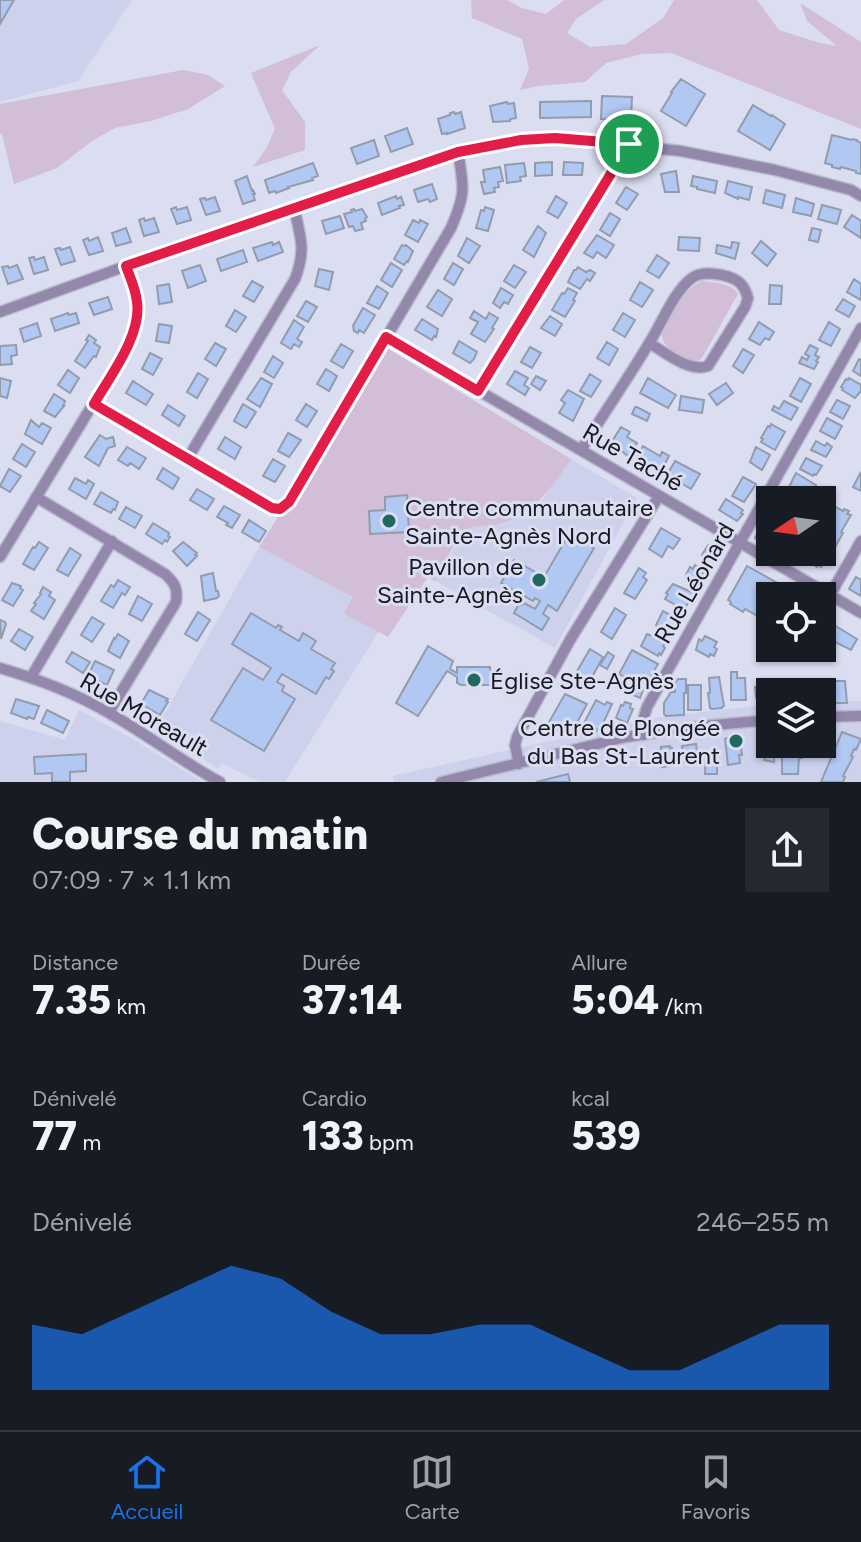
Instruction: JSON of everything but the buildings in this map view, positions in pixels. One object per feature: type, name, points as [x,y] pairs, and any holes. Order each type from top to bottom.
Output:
[{"type":"street","points":[[0,312],[458,152],[521,140],[555,138],[681,151],[775,170],[851,190],[861,196]]},
{"type":"street","points":[[478,391],[629,144]]},
{"type":"street","points":[[94,404],[272,508],[280,509],[289,502],[451,228],[464,189],[458,152]]},
{"type":"street","points":[[188,458],[295,279],[302,262],[303,245],[294,208]]},
{"type":"street","points":[[0,557],[127,348],[138,310],[126,266]]},
{"type":"street","points":[[581,450],[681,289],[692,278],[719,275],[739,282],[745,288],[748,298],[745,307],[708,366],[692,367],[649,343]]},
{"type":"street","name":"Rue Léonard","points":[[644,735],[643,720],[647,707],[861,328]]},
{"type":"street","name":"Rue Taché","points":[[386,337],[808,582]]},
{"type":"street","points":[[519,764],[515,745],[517,737],[570,640],[659,496]]},
{"type":"street","points":[[36,497],[165,574],[177,588],[176,602],[109,712]]},
{"type":"street","points":[[31,677],[112,541]]},
{"type":"street","points":[[836,585],[861,541]]},
{"type":"street","name":"Rue Taché","points":[[836,598],[861,613]]},
{"type":"street","name":"Rue Moreault","points":[[0,668],[31,677],[109,712],[220,782]]},
{"type":"street","points":[[836,717],[861,716]]},
{"type":"street","points":[[441,782],[626,737],[756,721]]},
{"type":"shaded area","points":[[0,0],[132,0],[78,81],[0,102]]},
{"type":"shaded area","points":[[471,0],[507,0],[522,8],[546,14],[564,0],[604,0],[576,19],[567,33],[590,47],[626,44],[663,18],[674,0],[757,0],[779,30],[837,46],[807,21],[800,3],[861,42],[861,129],[671,53],[642,54],[606,63],[585,82],[520,90],[529,69],[522,39],[472,18]]},
{"type":"shaded area","points":[[320,45],[291,72],[282,90],[305,122],[305,150],[253,167],[275,129],[251,73]]},
{"type":"shaded area","points":[[183,70],[208,75],[225,86],[188,109],[115,128],[57,168],[14,184],[0,134],[0,104]]},
{"type":"shaded area","points":[[703,281],[728,286],[738,294],[702,358],[693,362],[668,347],[662,332],[685,295]]},
{"type":"shaded area","points":[[385,347],[571,459],[549,489],[522,514],[499,524],[472,527],[464,532],[435,581],[428,577],[388,637],[344,614],[353,597],[259,547]]},
{"type":"shaded area","points":[[571,459],[637,498],[555,648],[435,581],[464,532],[472,526],[498,525],[520,516],[541,501]]},
{"type":"shaded area","points":[[259,547],[354,597],[344,614],[379,631],[285,782],[260,782],[221,763],[218,769],[157,727]]},
{"type":"shaded area","points":[[861,701],[861,782],[394,782],[393,776],[653,718],[756,706],[756,758],[836,758],[836,702]]},
{"type":"shaded area","points":[[79,710],[202,782],[0,782],[0,721],[65,740]]},
{"type":"place","name":"Centre communautaire Sainte-Agnès Nord","points":[[389,521]]},
{"type":"place","name":"Pavillon de Sainte-Agnès","points":[[539,580]]},
{"type":"place","name":"Église Ste-Agnès","points":[[474,680]]},
{"type":"place","name":"Centre de Plongée du Bas St-Laurent","points":[[736,741]]},
{"type":"route","points":[[555,138],[629,144],[478,391],[386,337],[289,502],[280,509],[272,508],[94,404],[127,348],[135,326],[137,298],[126,266],[458,152],[521,140],[555,138]]}]
